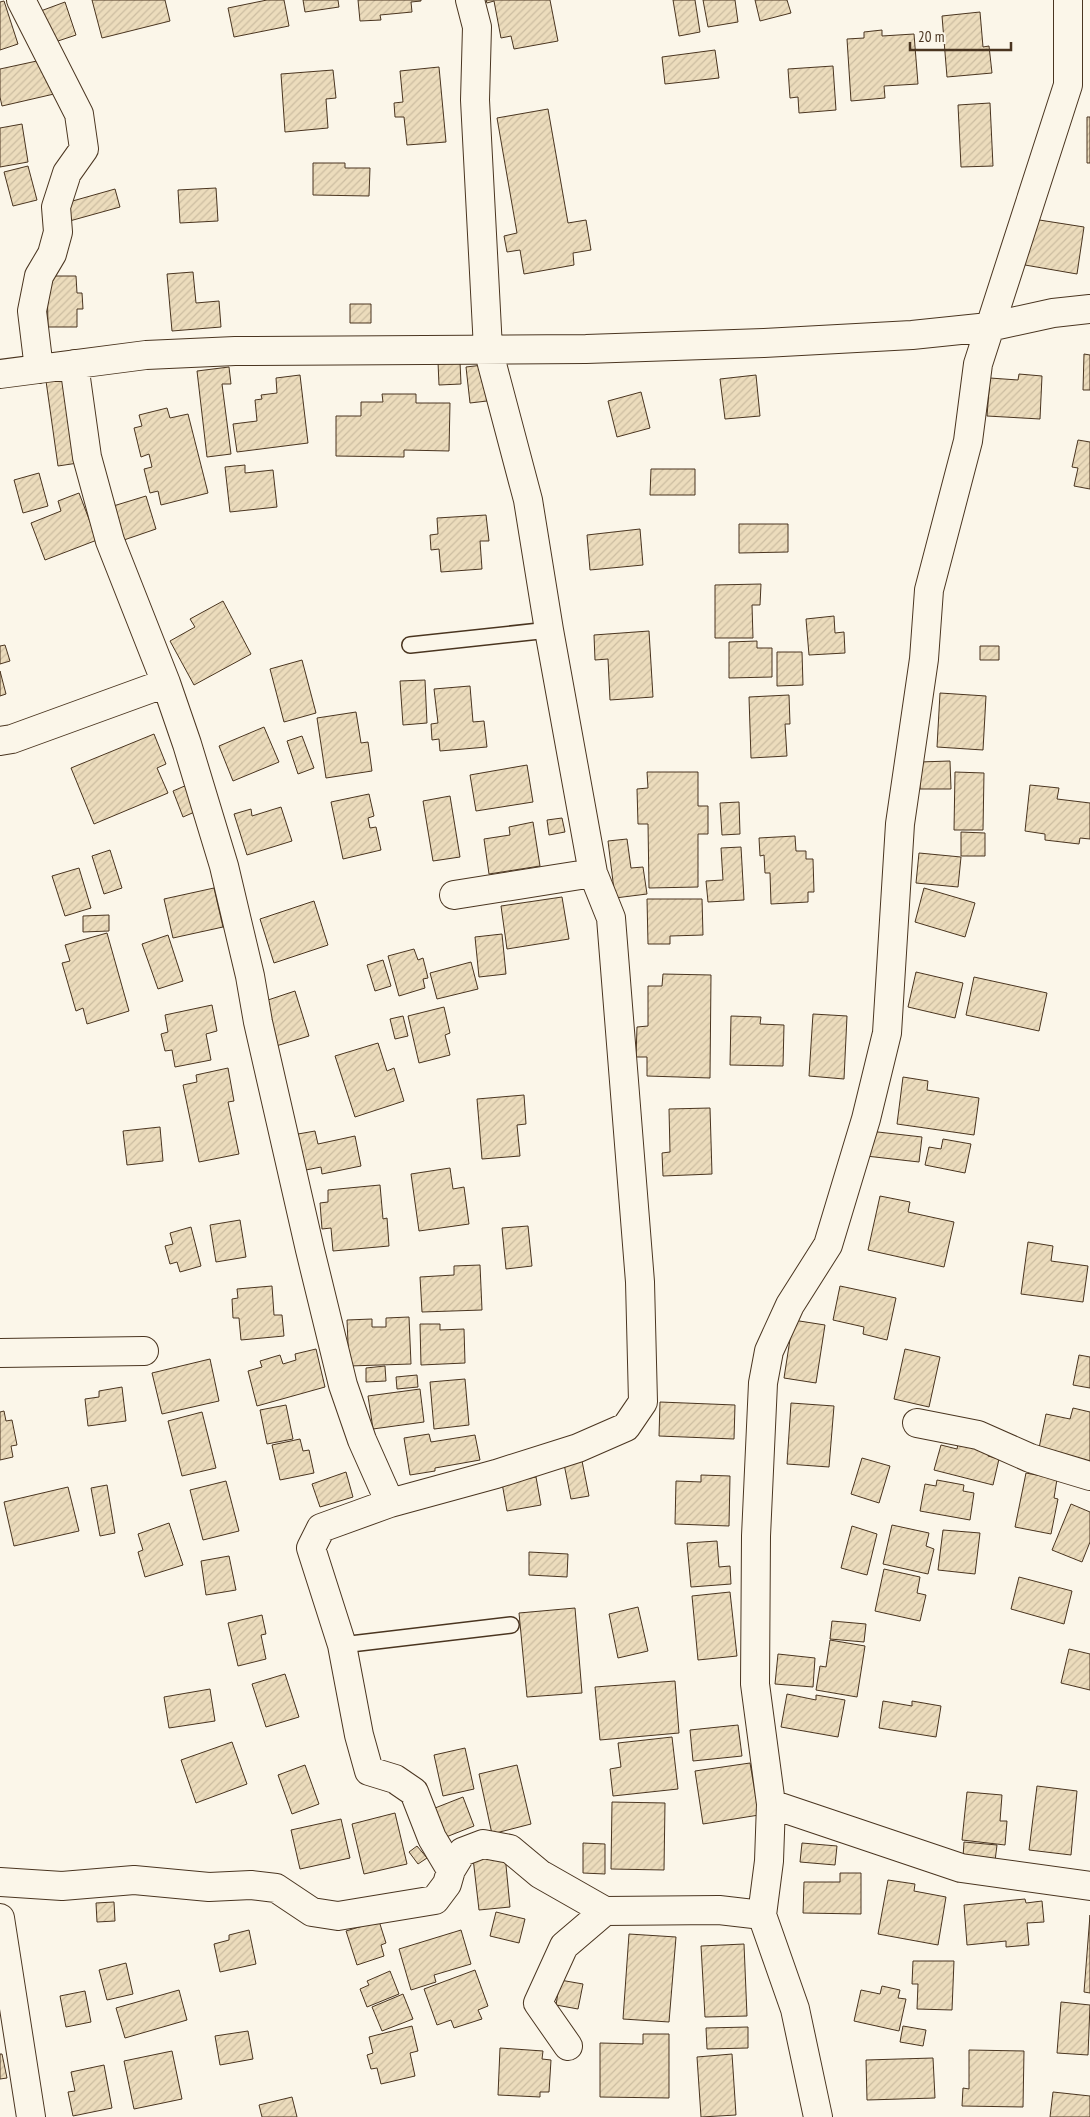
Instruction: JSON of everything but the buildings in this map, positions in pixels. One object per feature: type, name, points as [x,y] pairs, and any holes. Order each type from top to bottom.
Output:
[{"type":"street","points":[[21,0],[79,114],[84,149],[67,173],[56,207],[58,232],[52,254],[39,276],[32,311],[39,369]]},
{"type":"street","points":[[451,1870],[432,1838],[414,1792],[395,1779],[369,1770],[359,1735],[342,1645],[311,1548],[321,1528],[390,1502],[496,1474],[578,1448],[626,1427],[643,1402],[640,1282],[611,918],[594,873],[549,630],[528,500],[488,349],[475,100],[477,27],[470,0]]},
{"type":"street","points":[[818,2117],[795,2009],[762,1915],[770,1861],[771,1804],[755,1684],[756,1536],[763,1383],[769,1351],[790,1305],[828,1245],[866,1119],[887,1033],[900,824],[924,659],[929,590],[968,441],[978,364],[1068,85],[1068,0]]},
{"type":"street","points":[[0,374],[146,355],[235,350],[586,349],[764,344],[912,335],[989,328],[1053,313],[1090,309]]},
{"type":"street","points":[[74,364],[88,458],[110,541],[166,683],[187,744],[224,866],[310,1250],[344,1385],[362,1440],[390,1502]]},
{"type":"street","points":[[0,741],[12,739],[166,683]]},
{"type":"street","points":[[454,895],[594,873]]},
{"type":"street","points":[[0,1353],[144,1351]]},
{"type":"street","points":[[917,1423],[978,1434],[1030,1458],[1090,1476]]},
{"type":"street","points":[[771,1804],[961,1868],[1090,1886]]},
{"type":"street","points":[[0,1882],[62,1886],[134,1880],[209,1886],[251,1885],[276,1888],[312,1912],[338,1916],[435,1900],[447,1884],[451,1870],[462,1852],[483,1844],[510,1849],[540,1874],[605,1911],[718,1910],[762,1915]]},
{"type":"street","points":[[568,2046],[538,2003],[564,1946],[605,1911]]},
{"type":"street","points":[[0,1918],[31,2117]]},
{"type":"lane","points":[[410,645],[549,630]]},
{"type":"lane","points":[[342,1645],[512,1625]]}]
